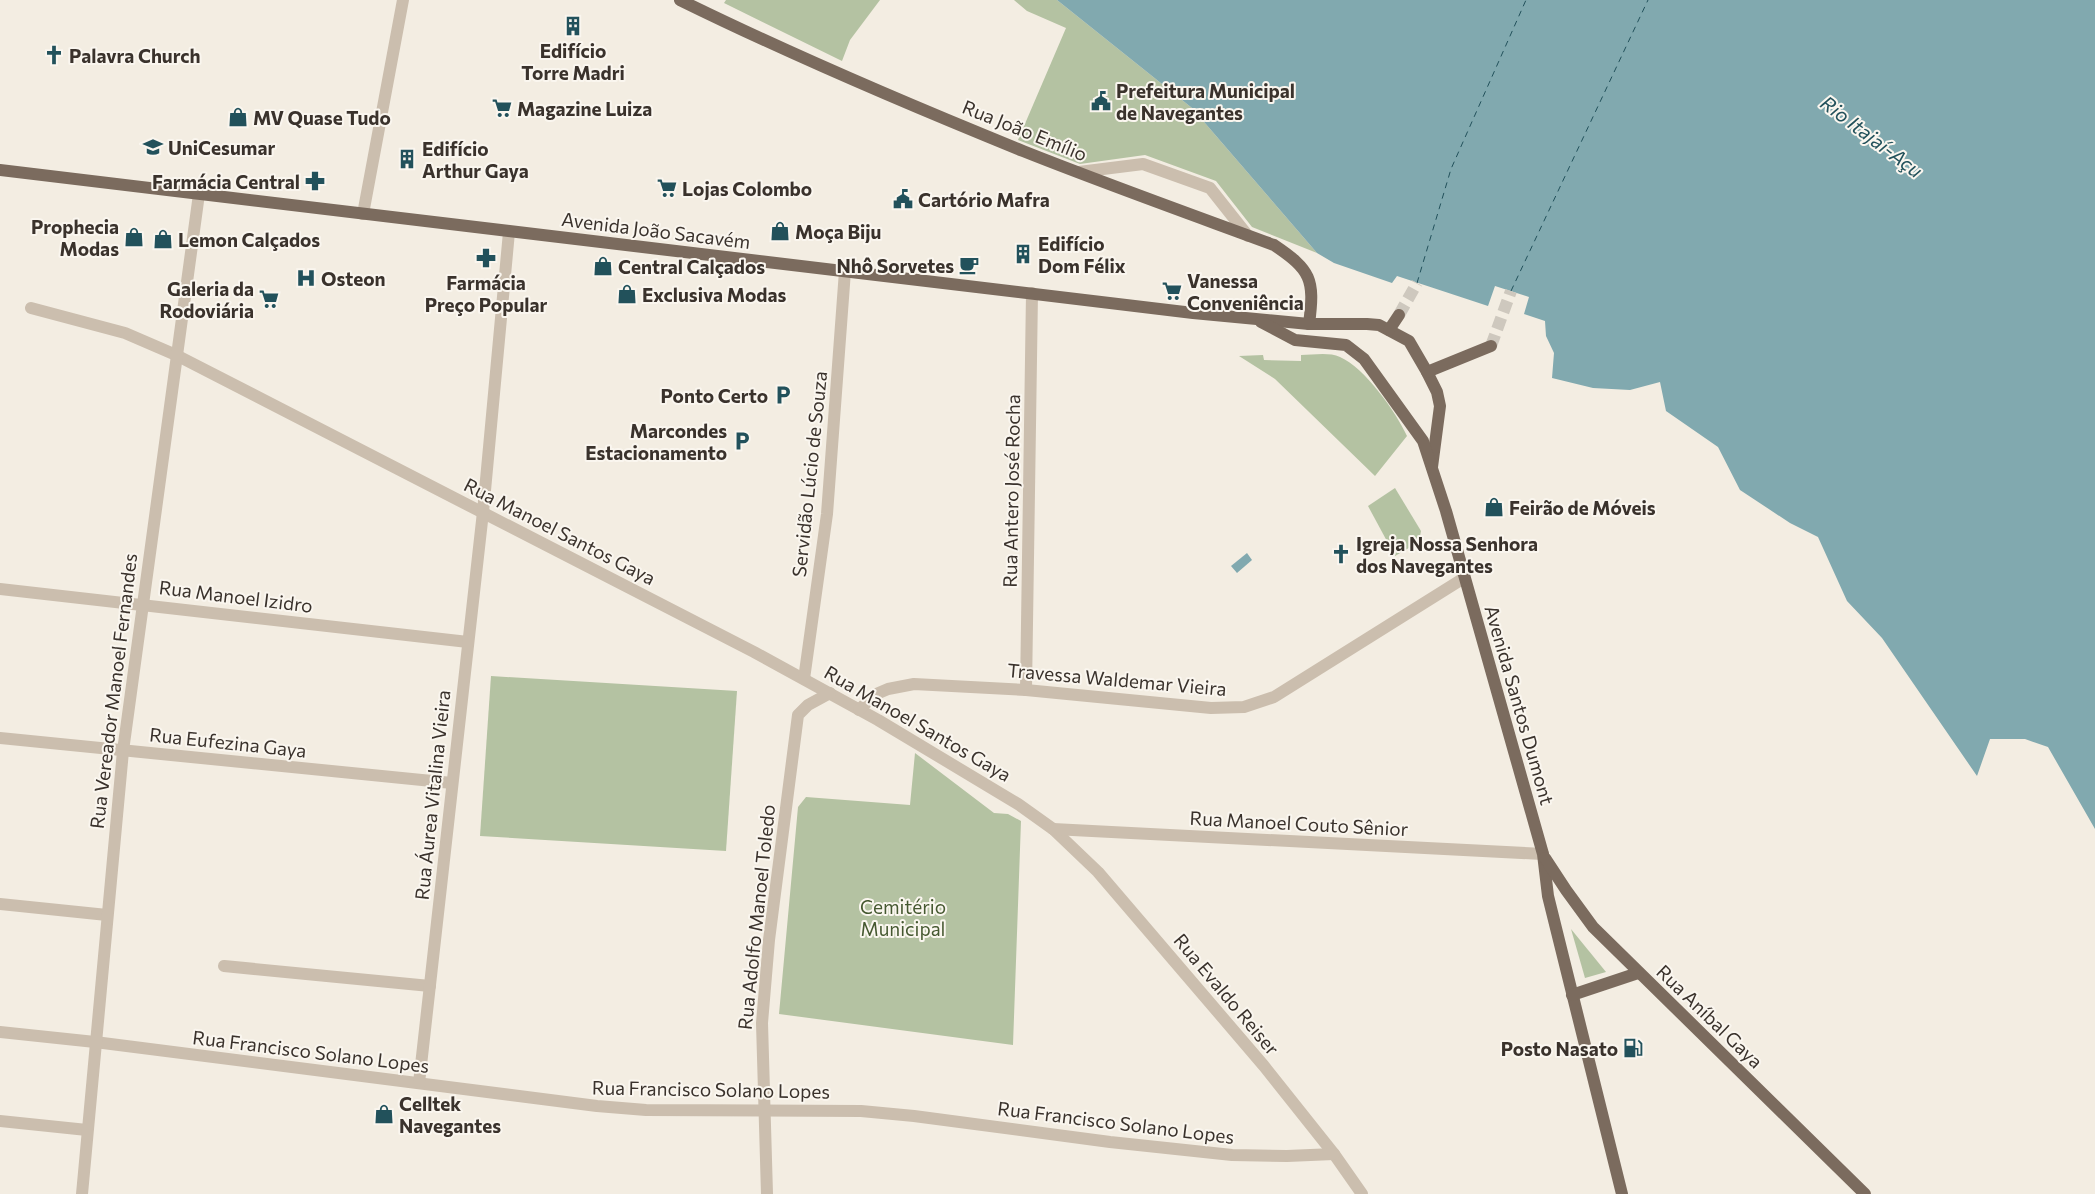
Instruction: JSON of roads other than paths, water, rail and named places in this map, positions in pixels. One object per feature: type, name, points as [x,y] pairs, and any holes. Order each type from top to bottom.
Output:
[{"type":"main road","name":"Rua João Emílio","points":[[680,0],[741,30],[892,97],[1079,172],[1274,246],[1296,260],[1307,273],[1312,288],[1309,324]]},
{"type":"main road","name":"Avenida João Sacavém","points":[[0,170],[509,232],[1256,319],[1309,324],[1367,324],[1389,330],[1409,341],[1437,392],[1440,406],[1432,467]]},
{"type":"main road","points":[[1389,330],[1399,315]]},
{"type":"main road","name":"Avenida Santos Dumont","points":[[1256,319],[1295,340],[1346,345],[1364,359],[1423,441],[1542,854],[1548,896],[1622,1194]]},
{"type":"main road","points":[[1427,372],[1491,346]]},
{"type":"main road","name":"Rua Aníbal Gaya","points":[[1542,854],[1593,927],[1638,974],[1865,1194]]},
{"type":"main road","points":[[1572,995],[1638,974]]},
{"type":"street","points":[[363,214],[403,0]]},
{"type":"street","points":[[1079,172],[1143,164],[1210,188],[1248,236]]},
{"type":"street","name":"Rua Vereador Manoel Fernandes","points":[[82,1194],[106,915],[123,751],[199,194]]},
{"type":"street","name":"Rua Áurea Vitalina Vieira","points":[[419,1083],[482,512],[509,232]]},
{"type":"street","name":"Servidão Lúcio de Souza","points":[[804,679],[827,514],[845,271]]},
{"type":"street","name":"Rua Antero José Rocha","points":[[1026,690],[1032,293]]},
{"type":"street","name":"Rua Manoel Santos Gaya","points":[[32,308],[125,333],[176,355],[830,693],[1018,804],[1053,829]]},
{"type":"street","name":"Travessa Waldemar Vieira","points":[[859,710],[874,695],[888,689],[914,684],[1026,690],[1211,708],[1244,707],[1274,697],[1464,578]]},
{"type":"street","name":"Rua Manoel Izidro","points":[[0,589],[468,642]]},
{"type":"street","name":"Rua Adolfo Manoel Toledo","points":[[767,1194],[762,1023],[765,975],[798,715],[808,705],[830,693]]},
{"type":"street","name":"Rua Eufezina Gaya","points":[[0,738],[452,783]]},
{"type":"street","name":"Rua Manoel Couto Sênior","points":[[1053,829],[1542,854]]},
{"type":"street","name":"Rua Evaldo Reiser","points":[[1053,829],[1098,872],[1264,1066],[1334,1154],[1362,1194]]},
{"type":"street","points":[[0,904],[106,915]]},
{"type":"street","points":[[224,966],[430,986]]},
{"type":"street","name":"Rua Francisco Solano Lopes","points":[[0,1032],[95,1042],[597,1106],[655,1110],[861,1111],[1232,1155],[1287,1156],[1334,1154]]},
{"type":"street","points":[[0,1121],[87,1130]]},
{"type":"water","name":"Rio Itajaí-Açu","points":[[1057,0],[2095,0],[2095,829],[2048,747],[2025,739],[1990,739],[1977,776],[1882,638],[1847,601],[1818,537],[1790,523],[1740,490],[1718,447],[1666,411],[1660,382],[1630,390],[1593,388],[1552,378],[1554,353],[1546,336],[1545,321],[1524,314],[1529,297],[1495,286],[1488,306],[1397,276],[1392,283],[1334,263],[1317,253],[1192,108]]},
{"type":"water","points":[[1247,553],[1252,560],[1237,573],[1231,566]]},
{"type":"tunnel","points":[[1399,315],[1417,283]]},
{"type":"tunnel","points":[[1491,346],[1511,291]]},
{"type":"place","name":"Edifício Torre Madri","points":[[573,26]]},
{"type":"place","name":"Palavra Church","points":[[54,55]]},
{"type":"place","name":"Prefeitura Municipal de Navegantes","points":[[1101,101]]},
{"type":"place","name":"Magazine Luiza","points":[[502,108]]},
{"type":"place","name":"MV Quase Tudo","points":[[238,117]]},
{"type":"place","name":"UniCesumar","points":[[153,147]]},
{"type":"place","name":"Edifício Arthur Gaya","points":[[407,159]]},
{"type":"place","name":"Farmácia Central","points":[[315,181]]},
{"type":"place","name":"Lojas Colombo","points":[[667,188]]},
{"type":"place","name":"Cartório Mafra","points":[[903,199]]},
{"type":"place","name":"Moça Biju","points":[[780,231]]},
{"type":"place","name":"Prophecia Modas","points":[[134,237]]},
{"type":"place","name":"Lemon Calçados","points":[[163,239]]},
{"type":"place","name":"Edifício Dom Félix","points":[[1023,254]]},
{"type":"place","name":"Farmácia Preço Popular","points":[[486,258]]},
{"type":"place","name":"Nhô Sorvetes","points":[[969,265]]},
{"type":"place","name":"Central Calçados","points":[[603,266]]},
{"type":"place","name":"Osteon","points":[[306,278]]},
{"type":"place","name":"Vanessa Conveniência","points":[[1172,291]]},
{"type":"place","name":"Exclusiva Modas","points":[[627,294]]},
{"type":"place","name":"Galeria da Rodoviária","points":[[269,299]]},
{"type":"place","name":"Ponto Certo","points":[[783,395]]},
{"type":"place","name":"Marcondes Estacionamento","points":[[742,441]]},
{"type":"place","name":"Feirão de Móveis","points":[[1494,507]]},
{"type":"place","name":"Igreja Nossa Senhora dos Navegantes","points":[[1341,554]]},
{"type":"place","name":"Posto Nasato","points":[[1633,1048]]},
{"type":"place","name":"Celltek Navegantes","points":[[384,1114]]},
{"type":"park label","name":"Cemitério Municipal","points":[[903,917]]}]
